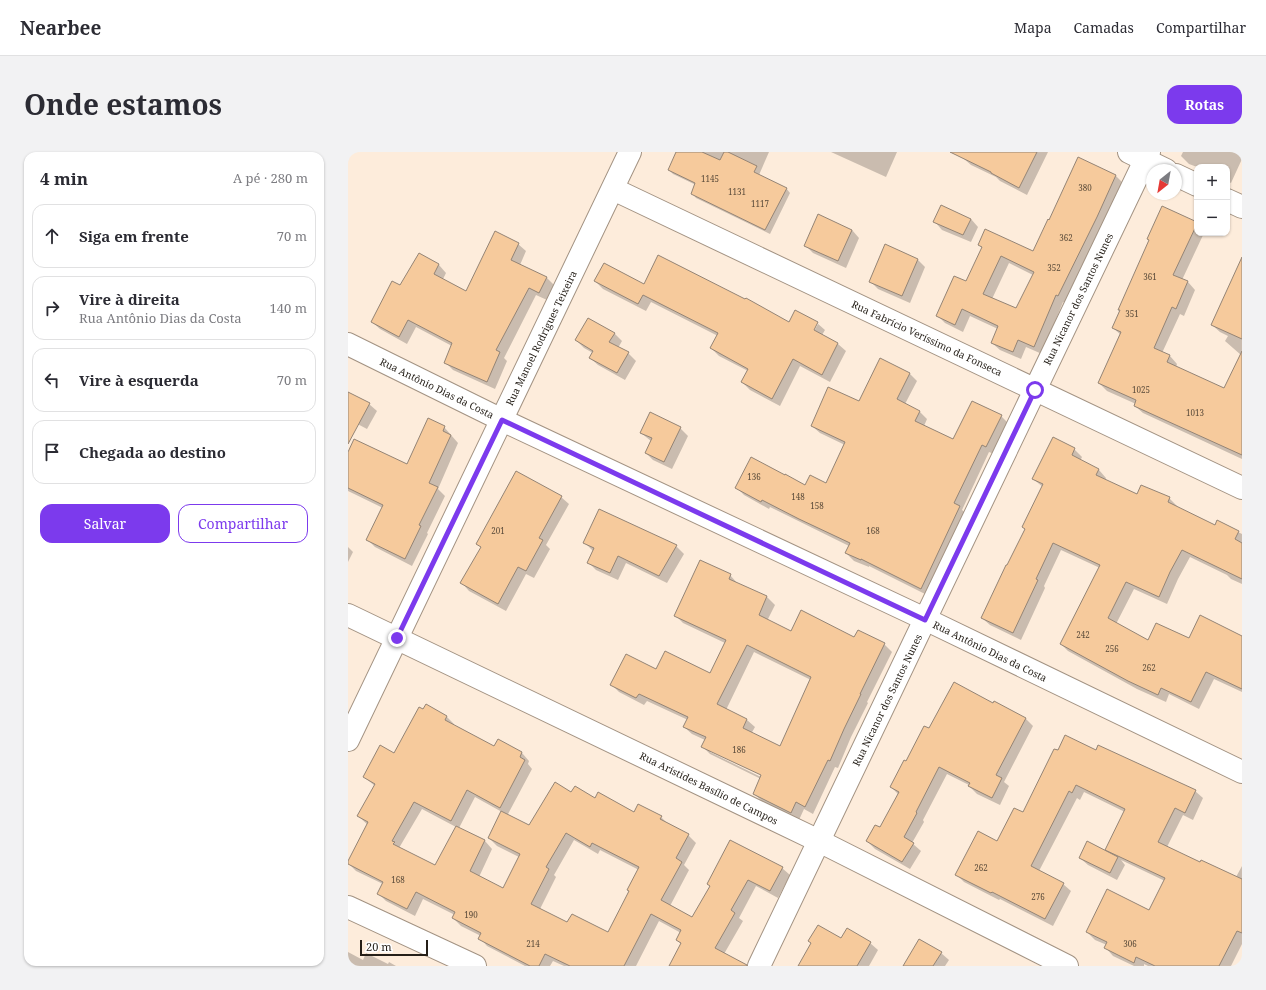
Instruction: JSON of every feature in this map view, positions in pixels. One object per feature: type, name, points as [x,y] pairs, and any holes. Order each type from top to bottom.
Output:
[{"type":"street","name":"Rua Manoel Rodrigues Teixeira","points":[[348,740],[630,152]]},
{"type":"street","points":[[1141,155],[1156,164]]},
{"type":"street","name":"Rua Nicanor dos Santos Nunes","points":[[759,966],[1035,390],[1141,155]]},
{"type":"street","points":[[1182,178],[1194,184]]},
{"type":"street","name":"Rua Fabrício Veríssimo da Fonseca","points":[[613,189],[1242,488]]},
{"type":"street","points":[[1230,201],[1242,207]]},
{"type":"street","name":"Rua Antônio Dias da Costa","points":[[348,344],[502,420],[1242,772]]},
{"type":"street","name":"Rua Aristides Basílio de Campos","points":[[348,615],[819,841],[1067,966]]},
{"type":"street","points":[[348,906],[475,966]]},
{"type":"building","points":[[676,152],[702,152],[720,160],[724,152],[728,152],[757,166],[754,172],[787,188],[765,230],[691,194],[695,183],[668,170]]},
{"type":"building","points":[[950,152],[1037,152],[1019,188],[991,172]]},
{"type":"building","points":[[1078,157],[1116,175],[1058,296],[1056,295],[1034,347],[1018,340],[1013,352],[991,343],[998,326],[962,309],[955,325],[936,316],[954,276],[966,281],[982,247],[978,245],[985,229],[1033,251],[1048,219],[1049,220]],"holes":[[[1001,256],[1034,272],[1016,308],[983,294]]]},
{"type":"building","points":[[941,205],[971,219],[963,235],[933,222]]},
{"type":"building","points":[[1162,206],[1194,221],[1194,230],[1173,275],[1188,281],[1176,309],[1172,307],[1154,348],[1170,355],[1167,362],[1224,388],[1242,351],[1242,455],[1134,406],[1136,400],[1098,383],[1121,332],[1112,328],[1120,310],[1118,310],[1149,240],[1147,239]]},
{"type":"building","points":[[818,214],[852,230],[838,261],[804,246]]},
{"type":"building","points":[[495,231],[519,243],[511,260],[547,277],[539,293],[529,288],[496,350],[500,352],[487,382],[444,363],[452,343],[408,320],[399,337],[371,322],[392,281],[400,285],[419,253],[439,264],[434,274],[466,291]]},
{"type":"building","points":[[885,244],[918,259],[902,296],[869,282]]},
{"type":"building","points":[[658,255],[745,299],[746,298],[789,322],[795,310],[818,322],[814,330],[838,343],[822,375],[793,359],[772,399],[741,382],[748,369],[710,348],[718,333],[643,295],[638,304],[594,281],[604,263],[644,284]]},
{"type":"building","points":[[1242,257],[1242,339],[1211,325]]},
{"type":"building","points":[[588,318],[615,333],[609,342],[629,352],[617,373],[589,358],[593,351],[575,340]]},
{"type":"building","points":[[880,358],[910,373],[897,399],[920,411],[915,421],[953,439],[972,401],[1002,415],[986,447],[982,445],[954,503],[960,506],[921,589],[861,559],[845,553],[850,543],[762,500],[761,502],[735,488],[751,457],[805,485],[810,475],[826,483],[845,442],[811,426],[828,387],[859,401]]},
{"type":"building","points":[[348,392],[370,403],[348,444]]},
{"type":"building","points":[[650,412],[681,427],[664,462],[645,453],[652,438],[640,433]]},
{"type":"building","points":[[428,418],[445,426],[443,431],[451,435],[429,483],[438,487],[419,525],[421,526],[405,559],[366,540],[383,505],[348,488],[348,452],[354,439],[407,464]]},
{"type":"building","points":[[1053,437],[1075,448],[1072,455],[1099,469],[1096,475],[1137,494],[1141,485],[1170,497],[1168,502],[1215,525],[1217,520],[1239,531],[1235,539],[1242,543],[1242,579],[1182,550],[1159,597],[1126,582],[1108,618],[1148,640],[1156,623],[1189,638],[1200,615],[1242,636],[1242,689],[1206,672],[1191,702],[1161,688],[1158,695],[1128,681],[1060,644],[1100,565],[1053,543],[1036,579],[1038,580],[1013,633],[981,618],[1025,529],[1022,527],[1043,484],[1032,479]]},
{"type":"building","points":[[516,471],[562,496],[539,538],[543,540],[526,571],[518,567],[498,604],[460,583],[481,547],[476,544]]},
{"type":"building","points":[[599,509],[677,545],[659,576],[618,556],[610,573],[587,563],[594,548],[583,543]]},
{"type":"building","points":[[700,560],[731,574],[729,579],[767,596],[759,615],[791,631],[801,610],[854,637],[858,630],[885,643],[830,761],[828,760],[805,807],[796,802],[791,813],[753,794],[761,775],[701,747],[706,737],[683,727],[688,717],[639,694],[636,698],[610,685],[626,654],[656,669],[665,651],[710,673],[726,640],[674,616]],"holes":[[[747,645],[811,677],[780,746],[743,728],[747,719],[717,704]]]},
{"type":"building","points":[[954,682],[993,703],[994,701],[1026,718],[996,775],[1002,778],[992,798],[968,786],[970,783],[939,767],[904,837],[914,843],[902,862],[866,841],[875,825],[880,827],[899,792],[890,787],[904,760],[906,761],[924,726],[929,728]]},
{"type":"building","points":[[426,704],[447,716],[445,720],[494,746],[498,739],[522,752],[520,757],[525,760],[500,808],[467,790],[451,821],[414,802],[392,841],[395,842],[393,844],[435,865],[456,826],[485,840],[470,871],[503,888],[520,854],[488,838],[501,811],[529,825],[555,782],[571,792],[575,786],[595,798],[598,792],[634,812],[638,804],[662,816],[660,819],[689,834],[676,858],[682,862],[661,900],[692,917],[710,886],[707,884],[730,840],[783,867],[770,891],[748,880],[731,910],[735,913],[715,948],[747,966],[669,966],[681,943],[676,940],[681,930],[651,914],[624,966],[570,966],[545,954],[539,966],[530,966],[478,939],[481,933],[452,918],[455,912],[416,892],[407,909],[377,894],[383,882],[348,864],[348,861],[368,822],[357,816],[375,784],[363,777],[380,745],[394,753],[419,707],[423,709]],"holes":[[[566,833],[590,847],[592,843],[639,867],[627,890],[629,891],[608,932],[572,914],[567,922],[531,904],[549,869],[546,867]]]},
{"type":"building","points":[[1065,735],[1096,750],[1098,745],[1196,790],[1185,813],[1175,808],[1158,842],[1200,862],[1201,860],[1242,879],[1242,933],[1237,931],[1219,966],[1155,966],[1136,957],[1134,963],[1104,948],[1107,942],[1086,932],[1107,889],[1149,910],[1165,878],[1105,850],[1125,809],[1076,785],[1072,793],[1069,791],[1031,866],[1064,883],[1045,919],[955,875],[978,831],[997,841],[1014,808],[1023,812],[1054,749],[1058,750]]},
{"type":"building","points":[[1087,841],[1118,857],[1110,873],[1079,858]]},
{"type":"building","points":[[818,925],[841,938],[847,928],[871,942],[857,966],[798,966],[811,943],[808,941]]},
{"type":"building","points":[[919,939],[942,952],[933,966],[903,966]]},
{"type":"route","points":[[397,638],[502,420],[925,620],[1035,390]]}]
